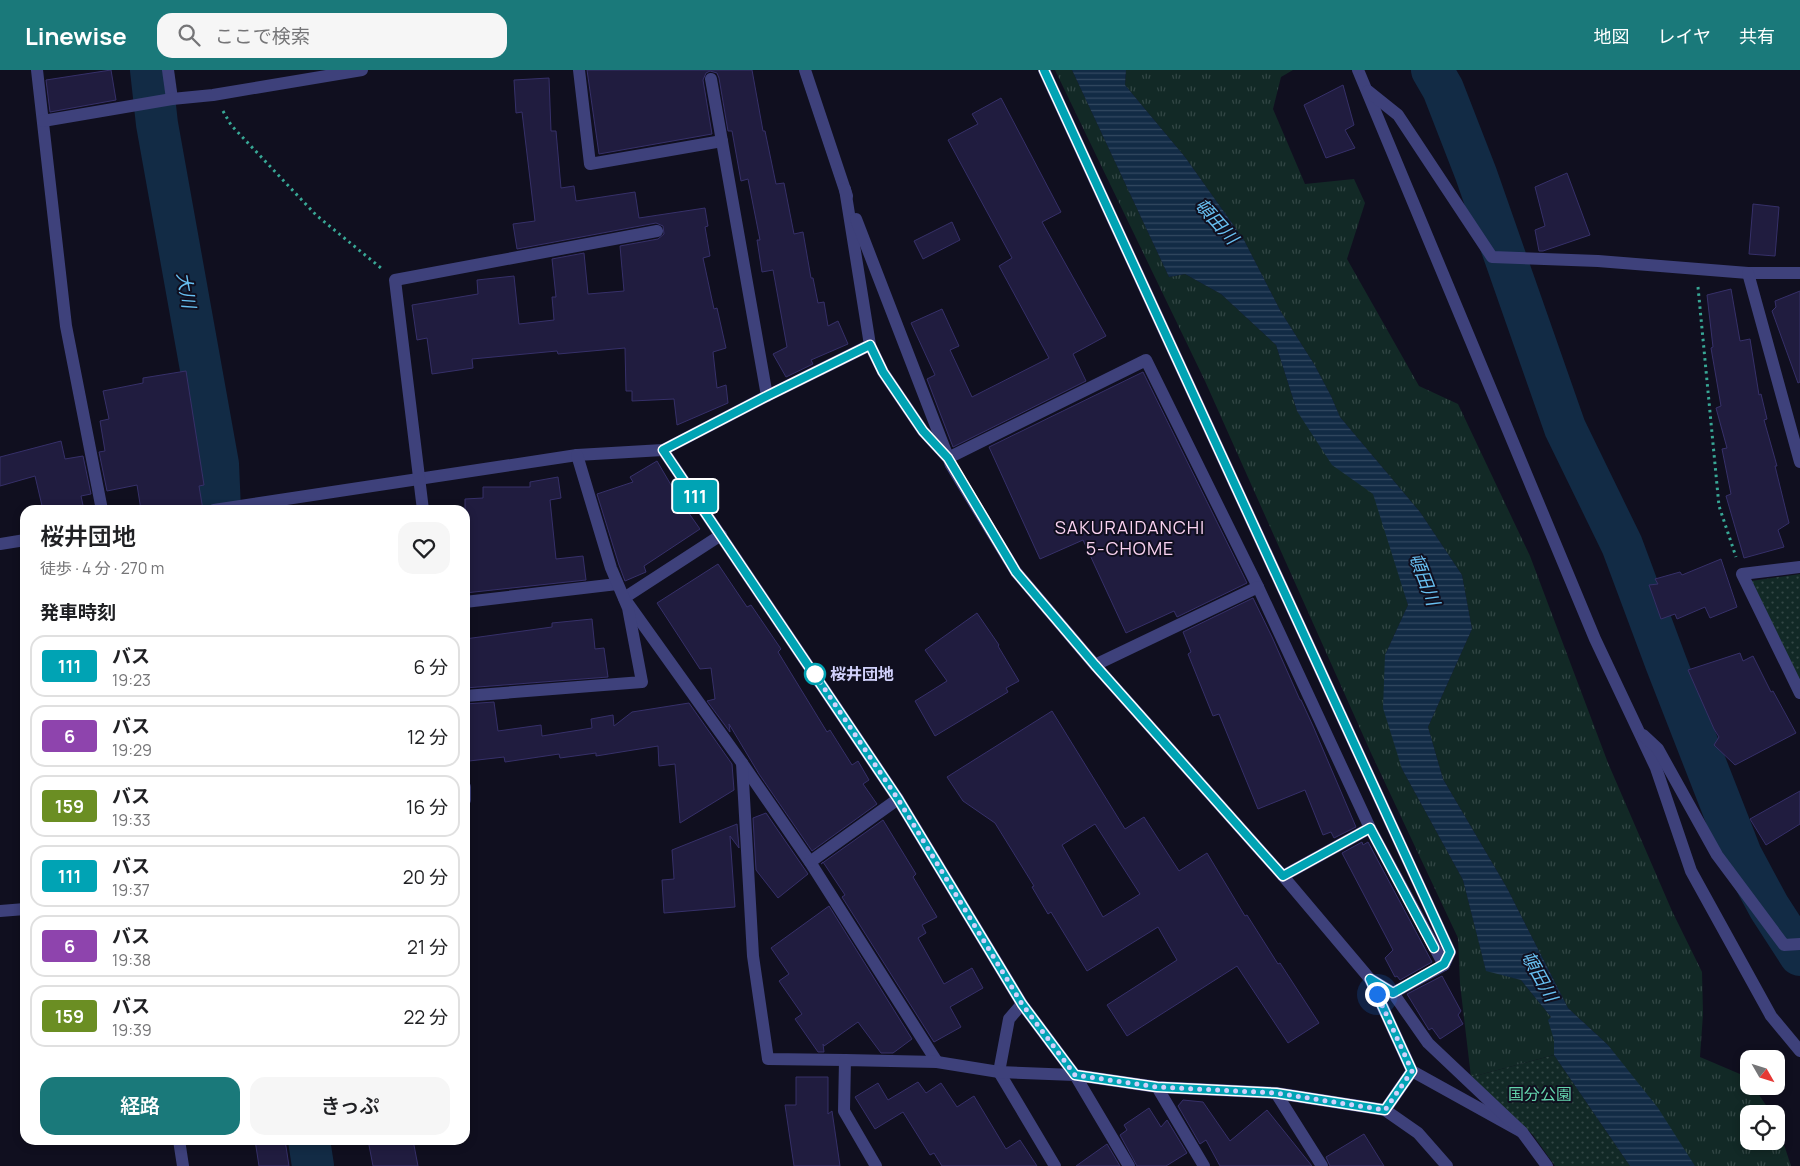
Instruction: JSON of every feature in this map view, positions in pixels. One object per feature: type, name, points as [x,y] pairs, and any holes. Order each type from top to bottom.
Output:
[{"type":"street","points":[[37,70],[66,326],[101,505]]},
{"type":"street","points":[[168,70],[172,99]]},
{"type":"street","points":[[43,121],[362,70]]},
{"type":"street","points":[[579,70],[590,164],[722,141]]},
{"type":"street","points":[[805,70],[845,189],[948,458],[1016,572],[1095,665],[1283,876],[1370,979],[1412,1071],[1522,1132]]},
{"type":"street","points":[[1044,70],[1450,952],[1444,964],[1393,993]]},
{"type":"street","points":[[1358,70],[1594,639],[1656,768],[1690,871],[1771,1016],[1800,1051]]},
{"type":"street","points":[[711,78],[767,396]]},
{"type":"street","points":[[1366,89],[1398,115],[1492,257],[1598,261],[1748,273],[1800,273]]},
{"type":"street","points":[[845,189],[870,345],[883,372],[923,431],[948,458]]},
{"type":"street","points":[[421,505],[395,280],[657,231]]},
{"type":"street","points":[[1748,273],[1800,462]]},
{"type":"street","points":[[247,505],[577,456],[663,450],[870,345]]},
{"type":"street","points":[[948,458],[1146,360],[1258,587],[1370,828],[1444,964]]},
{"type":"street","points":[[663,450],[898,799],[1022,1004],[1075,1075],[1129,1166]]},
{"type":"street","points":[[470,696],[642,682],[628,608],[611,568],[577,456]]},
{"type":"street","points":[[624,598],[722,535]]},
{"type":"street","points":[[0,544],[20,541]]},
{"type":"street","points":[[1800,567],[1742,574],[1800,694]]},
{"type":"street","points":[[470,601],[617,584]]},
{"type":"street","points":[[1095,665],[1258,587]]},
{"type":"street","points":[[624,598],[810,862],[937,1062]]},
{"type":"street","points":[[1637,729],[1658,749],[1717,855],[1784,945],[1800,944]]},
{"type":"street","points":[[742,763],[754,956],[768,1059],[937,1062],[999,1072],[1075,1075],[1157,1087],[1276,1093],[1385,1110],[1418,1133],[1447,1166]]},
{"type":"street","points":[[810,862],[898,799]]},
{"type":"street","points":[[1283,876],[1370,828]]},
{"type":"street","points":[[0,911],[20,909]]},
{"type":"street","points":[[1370,979],[1393,993],[1428,1043],[1522,1132],[1548,1166]]},
{"type":"street","points":[[1022,1004],[1009,1019],[999,1072],[1055,1166]]},
{"type":"street","points":[[845,1060],[844,1111],[876,1166]]},
{"type":"street","points":[[1385,1110],[1412,1071]]},
{"type":"street","points":[[1157,1087],[1204,1166]]},
{"type":"street","points":[[1276,1093],[1322,1166]]},
{"type":"street","points":[[180,1145],[183,1166]]},
{"type":"path","points":[[213,95],[231,124],[316,215],[395,280]]},
{"type":"path","points":[[1696,269],[1719,506],[1742,574]]},
{"type":"green space","points":[[1055,70],[1072,70],[1169,277],[1185,274],[1221,294],[1276,345],[1297,411],[1377,493],[1408,605],[1385,655],[1402,769],[1463,880],[1486,970],[1521,980],[1551,1017],[1554,1055],[1471,1077],[1460,984],[1458,938],[1371,753],[1205,381]]},
{"type":"green space","points":[[1126,70],[1293,70],[1281,77],[1273,109],[1305,184],[1354,179],[1365,203],[1347,259],[1419,386],[1458,404],[1530,556],[1608,763],[1672,911],[1702,972],[1703,1014],[1700,1057],[1740,1074],[1740,1095],[1759,1095],[1766,1105],[1740,1105],[1740,1150],[1785,1150],[1785,1148],[1791,1166],[1695,1166],[1608,1045],[1568,1008],[1507,888],[1443,779],[1428,727],[1472,629],[1462,575],[1420,512],[1340,417],[1314,364],[1281,312],[1244,240],[1185,157],[1125,85]]},
{"type":"green space","points":[[1800,574],[1800,681],[1751,581]]},
{"type":"green space","name":"国分公園","points":[[1554,1055],[1630,1166],[1555,1166],[1533,1135],[1471,1077]]},
{"type":"water","name":"頓田川","points":[[1072,70],[1126,70],[1125,85],[1185,157],[1244,240],[1281,312],[1314,364],[1340,417],[1420,512],[1462,575],[1472,629],[1428,727],[1443,779],[1507,888],[1568,1008],[1608,1045],[1658,1108],[1695,1166],[1630,1166],[1554,1055],[1554,1040],[1548,1020],[1551,1017],[1521,980],[1486,971],[1463,880],[1402,769],[1383,708],[1385,655],[1408,605],[1373,494],[1332,465],[1297,411],[1276,345],[1221,294],[1185,274],[1169,277]]},
{"type":"building","points":[[111,70],[116,100],[50,112],[46,80]]},
{"type":"building","points":[[587,70],[752,70],[763,131],[765,131],[776,184],[784,183],[794,234],[803,232],[811,278],[813,278],[818,303],[824,302],[828,326],[838,321],[848,344],[811,360],[813,364],[786,377],[773,354],[787,347],[773,270],[762,272],[757,240],[760,240],[748,179],[741,181],[732,131],[728,131],[717,73],[710,71],[706,73],[703,80],[712,134],[599,154]]},
{"type":"building","points":[[549,78],[551,131],[556,131],[561,188],[574,186],[576,201],[635,192],[639,218],[705,208],[708,226],[705,227],[710,256],[703,258],[714,309],[717,308],[726,348],[713,352],[717,388],[726,385],[728,403],[677,425],[674,399],[632,401],[632,391],[626,391],[625,348],[558,354],[557,351],[472,359],[473,368],[432,374],[427,338],[417,340],[412,305],[478,294],[477,280],[514,276],[519,324],[554,320],[552,297],[556,297],[552,259],[584,253],[588,294],[624,291],[620,246],[658,239],[664,234],[663,226],[656,223],[517,249],[513,224],[535,221],[522,112],[516,113],[514,80]]},
{"type":"building","points":[[1343,85],[1354,125],[1345,130],[1355,148],[1326,158],[1304,105]]},
{"type":"building","points":[[1001,98],[1061,212],[1042,222],[1106,336],[1073,354],[1086,381],[953,447],[927,379],[935,375],[911,323],[942,309],[959,346],[950,350],[972,397],[1049,358],[999,266],[1012,258],[948,140],[978,124],[972,114]]},
{"type":"building","points":[[1567,173],[1590,235],[1539,251],[1535,230],[1545,226],[1535,187]]},
{"type":"building","points":[[1753,204],[1779,207],[1775,256],[1749,254]]},
{"type":"building","points":[[952,222],[960,240],[923,259],[914,241]]},
{"type":"building","points":[[1731,289],[1740,341],[1750,339],[1759,395],[1761,394],[1767,419],[1764,420],[1777,466],[1775,466],[1789,523],[1778,530],[1784,547],[1744,558],[1726,496],[1731,494],[1722,449],[1727,448],[1716,408],[1721,406],[1711,348],[1713,347],[1707,295]]},
{"type":"building","points":[[1800,291],[1800,382],[1798,383],[1772,311],[1776,307],[1775,301]]},
{"type":"building","points":[[186,371],[204,485],[199,486],[202,505],[140,505],[137,485],[107,491],[99,452],[105,451],[100,421],[109,419],[103,391],[143,383],[143,378]]},
{"type":"building","points":[[1143,372],[1247,583],[1177,617],[1174,611],[1126,633],[1083,540],[1040,559],[989,447]]},
{"type":"building","points":[[61,441],[65,459],[83,456],[91,494],[81,496],[83,505],[42,505],[35,476],[0,486],[0,457]]},
{"type":"building","points":[[657,461],[681,502],[700,529],[644,566],[646,572],[625,581],[597,494],[633,482],[630,477]]},
{"type":"building","points":[[558,477],[561,498],[550,500],[556,559],[583,556],[586,580],[470,592],[470,505],[465,505],[465,499],[483,498],[483,487],[530,487],[530,482]]},
{"type":"building","points":[[1721,559],[1737,607],[1710,618],[1705,607],[1677,619],[1675,614],[1661,619],[1649,585],[1658,584],[1655,579],[1680,572],[1682,575]]},
{"type":"building","points":[[718,564],[747,607],[751,605],[781,649],[778,652],[827,732],[830,730],[852,765],[858,761],[869,780],[863,784],[877,804],[812,851],[759,774],[729,724],[730,732],[707,701],[715,699],[711,668],[700,669],[657,603]]},
{"type":"building","points":[[1253,598],[1313,726],[1356,827],[1334,838],[1331,832],[1323,835],[1305,790],[1258,809],[1219,714],[1213,716],[1188,654],[1191,652],[1183,632]]},
{"type":"building","points":[[977,613],[999,645],[1019,681],[1006,688],[1008,692],[935,736],[915,701],[947,681],[925,650]]},
{"type":"building","points":[[592,619],[595,649],[604,648],[608,677],[470,688],[470,638],[552,627],[552,623]]},
{"type":"building","points":[[1740,653],[1743,661],[1753,656],[1771,692],[1773,691],[1796,733],[1735,765],[1714,745],[1719,737],[1688,670]]},
{"type":"building","points":[[494,702],[498,731],[541,725],[542,736],[592,728],[591,719],[613,715],[614,726],[632,712],[689,703],[732,764],[734,790],[680,823],[675,764],[659,766],[658,746],[596,756],[596,753],[560,758],[559,754],[505,762],[504,757],[470,761],[470,704]]},
{"type":"building","points":[[1052,711],[1125,829],[1144,817],[1179,871],[1207,853],[1245,916],[1247,915],[1319,1023],[1288,1043],[1237,966],[1127,1036],[1107,1005],[1177,960],[1158,927],[1087,971],[1051,912],[1048,914],[1032,887],[1034,886],[995,823],[963,801],[947,777]],"holes":[[[1095,824],[1140,894],[1103,917],[1062,845]]]},
{"type":"building","points":[[1800,791],[1800,824],[1766,845],[1750,819]]},
{"type":"building","points":[[766,813],[808,874],[778,898],[756,870],[753,818]]},
{"type":"building","points":[[883,820],[916,874],[913,877],[937,917],[922,925],[926,933],[918,938],[944,984],[972,968],[983,988],[950,1007],[961,1027],[934,1042],[842,897],[845,895],[823,862]]},
{"type":"building","points":[[737,824],[739,848],[730,836],[735,907],[664,913],[662,880],[674,879],[672,850]]},
{"type":"building","points":[[1362,842],[1363,845],[1368,842],[1432,962],[1400,980],[1397,976],[1395,977],[1385,958],[1393,950],[1342,853]]},
{"type":"building","points":[[829,906],[912,1039],[893,1053],[881,1053],[858,1022],[824,1046],[823,1044],[824,1052],[818,1052],[795,1019],[802,1014],[779,981],[789,974],[771,948]]},
{"type":"building","points":[[1442,976],[1461,1011],[1458,1015],[1463,1024],[1440,1039],[1432,1028],[1429,1030],[1407,994]]},
{"type":"building","points":[[796,1077],[828,1077],[828,1114],[832,1111],[840,1166],[794,1166],[785,1105],[796,1105]]},
{"type":"building","points":[[918,1082],[926,1093],[941,1083],[957,1107],[974,1096],[1006,1149],[1020,1140],[1037,1166],[942,1166],[934,1153],[930,1155],[903,1112],[875,1129],[855,1097],[878,1083],[888,1100]]},
{"type":"building","points":[[1183,1100],[1203,1102],[1230,1141],[1267,1110],[1312,1166],[1220,1166],[1206,1140],[1200,1144],[1178,1106]]},
{"type":"building","points":[[1149,1108],[1161,1127],[1167,1120],[1187,1153],[1166,1166],[1137,1166],[1120,1135],[1127,1130],[1124,1125]]},
{"type":"building","points":[[1364,1134],[1384,1166],[1330,1166],[1326,1157]]},
{"type":"building","points":[[1107,1144],[1120,1166],[1076,1166]]},
{"type":"building","points":[[256,1145],[286,1145],[289,1166],[259,1166]]},
{"type":"building","points":[[369,1145],[414,1145],[418,1166],[373,1166]]},
{"type":"waterway","name":"大川","points":[[151,70],[157,124],[218,464],[220,505]]},
{"type":"waterway","points":[[1432,70],[1443,89],[1476,174],[1565,428],[1622,545],[1741,855],[1769,907],[1800,955]]},
{"type":"waterway","name":"大川","points":[[310,1145],[313,1166]]},
{"type":"bus line","name":"111","points":[[1044,70],[1450,952],[1444,964],[1393,993],[1370,979],[1412,1071],[1385,1110],[1276,1093],[1157,1087],[1075,1075],[1022,1004],[898,799],[663,450],[870,345],[883,372],[923,431],[948,458],[1016,572],[1095,665],[1283,876],[1370,828],[1434,948]]},
{"type":"place","name":"桜井団地","points":[[815,674]]},
{"type":"district","name":"SAKURAIDANCHI 5-CHOME","points":[[1130,537]]},
{"type":"route","points":[[815,674],[810,667],[898,799],[1022,1004],[1075,1075],[1157,1087],[1276,1093],[1385,1110],[1412,1071],[1377,994]]}]
